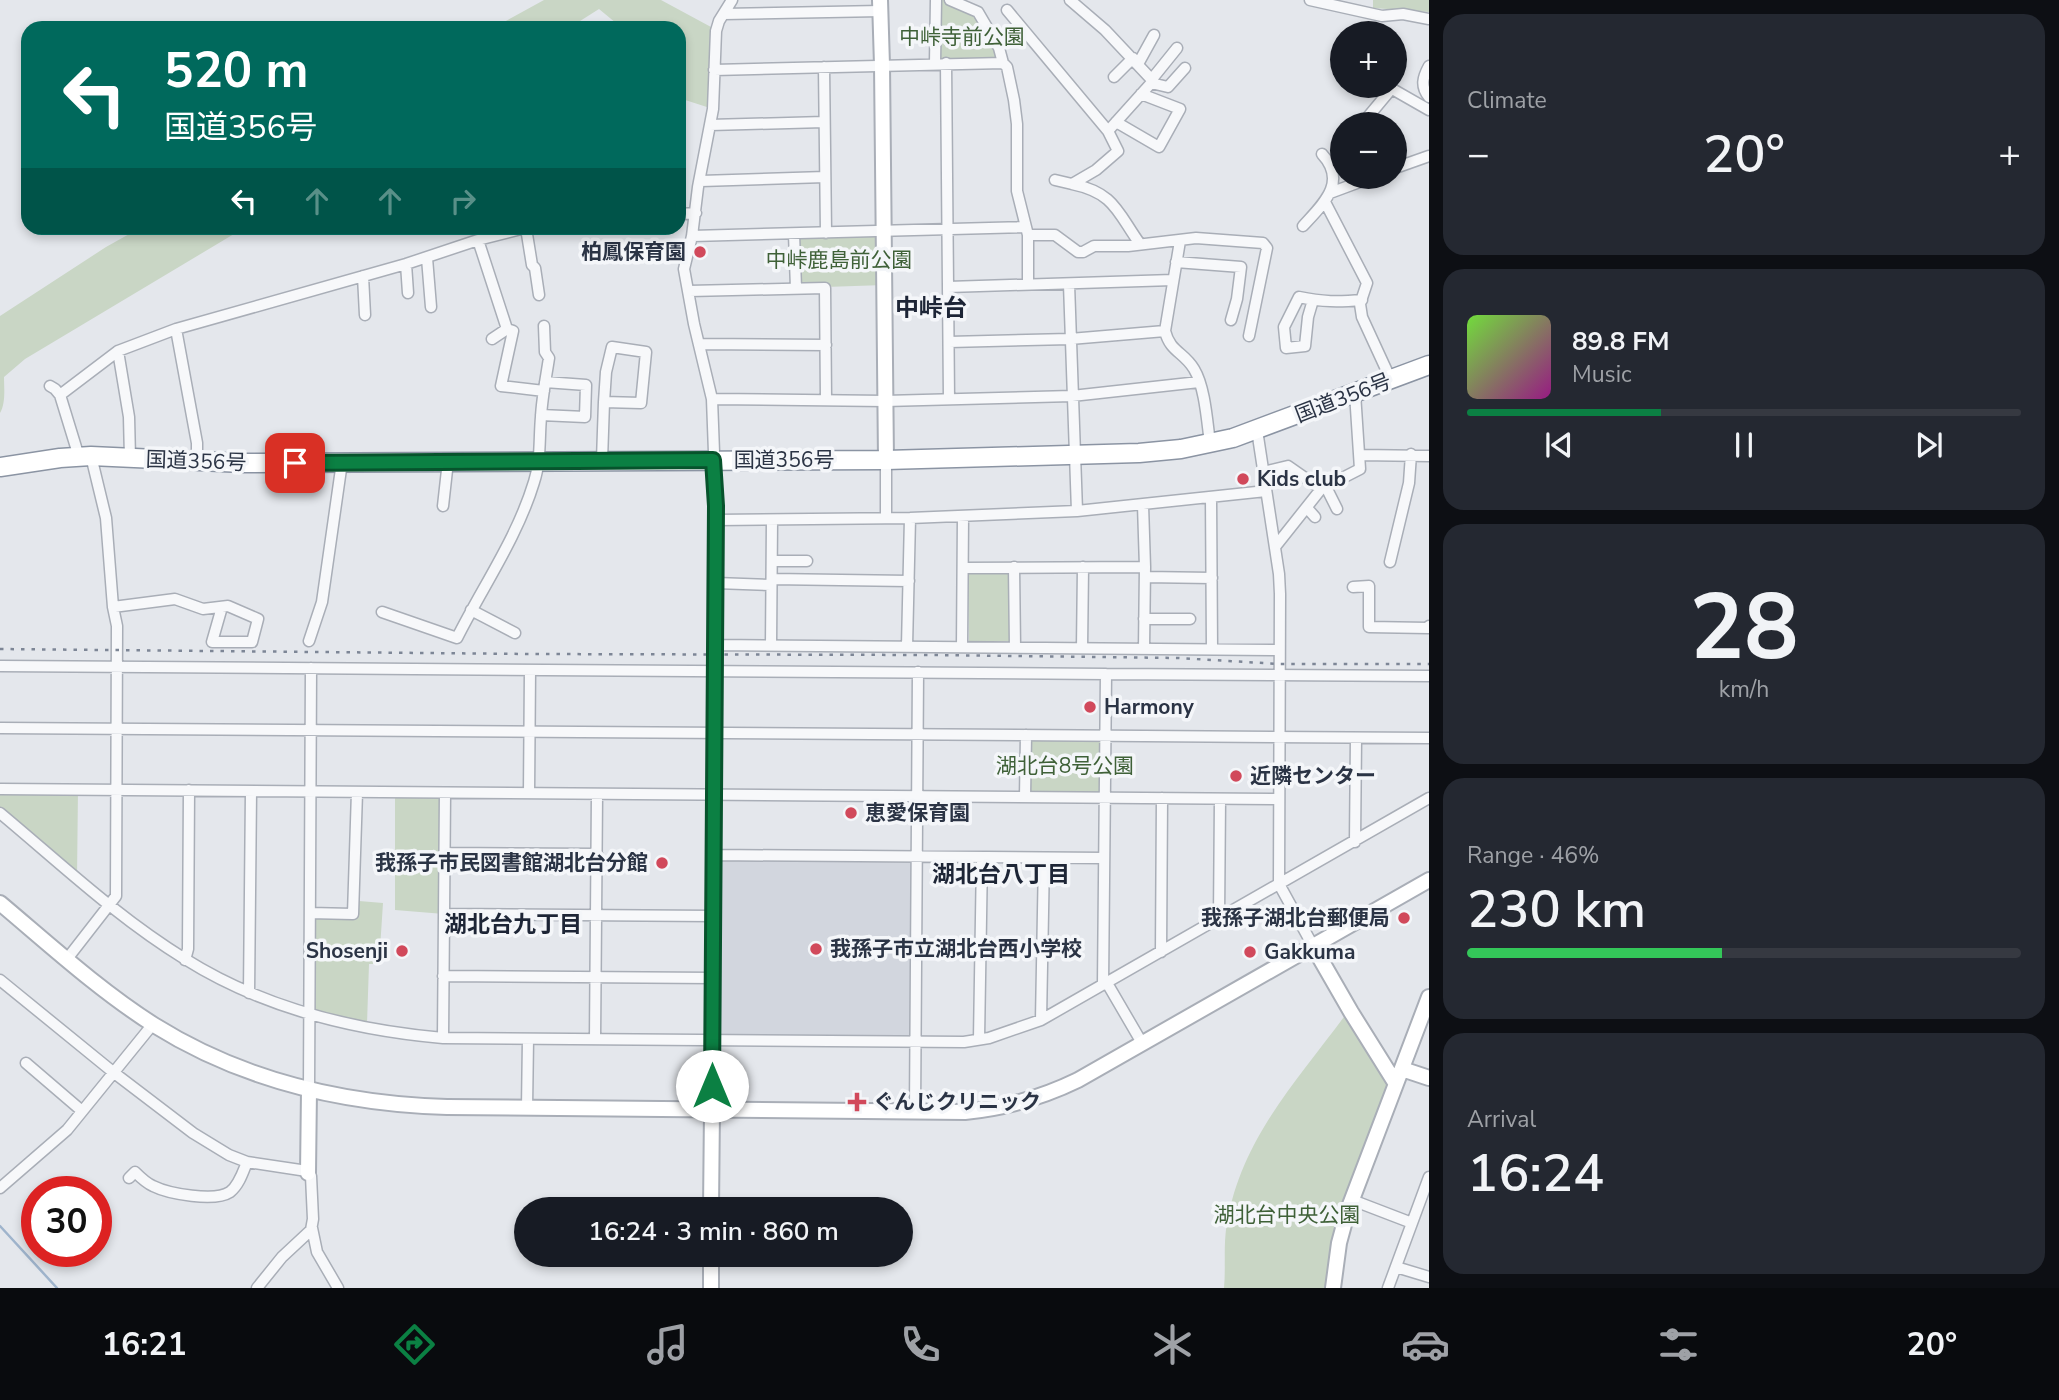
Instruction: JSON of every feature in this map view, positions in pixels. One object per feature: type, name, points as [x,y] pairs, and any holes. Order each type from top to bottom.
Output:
[{"type":"highway","name":"国道356号","points":[[0,467],[85,456],[197,462],[342,462],[886,460],[1139,453],[1181,449],[1257,430],[1429,365]]},
{"type":"street","points":[[712,1197],[715,446],[712,399],[684,269],[713,109],[716,31],[732,0]]},
{"type":"street","points":[[935,63],[936,0]]},
{"type":"street","points":[[950,0],[978,12],[1007,67],[1014,100],[1018,148],[1017,191],[1027,231],[1028,285]]},
{"type":"street","points":[[1310,0],[1336,3],[1381,16],[1404,14],[1429,19]]},
{"type":"street","points":[[1372,14],[1373,0]]},
{"type":"street","points":[[1075,2],[1135,61],[1151,81],[1168,87],[1185,68]]},
{"type":"street","points":[[724,14],[880,6],[883,65],[886,518]]},
{"type":"street","points":[[1007,10],[1108,131],[1118,151],[1096,170],[1072,184]]},
{"type":"street","points":[[1114,77],[1135,61],[1154,35]]},
{"type":"street","points":[[1108,131],[1142,94],[1177,48]]},
{"type":"street","points":[[946,63],[949,399]]},
{"type":"street","points":[[714,70],[1003,63]]},
{"type":"street","points":[[1429,66],[1423,84],[1429,97]]},
{"type":"street","points":[[824,67],[826,233]]},
{"type":"street","points":[[1116,122],[1159,147],[1180,109],[1142,94]]},
{"type":"street","points":[[1407,97],[1429,110]]},
{"type":"street","points":[[1371,112],[1382,98]]},
{"type":"street","points":[[710,125],[824,122]]},
{"type":"street","points":[[1303,226],[1328,198],[1333,184],[1329,161],[1322,153]]},
{"type":"street","points":[[1407,164],[1429,156]]},
{"type":"street","points":[[701,181],[825,177]]},
{"type":"street","points":[[1055,180],[1099,192],[1119,209],[1140,244]]},
{"type":"street","points":[[1328,198],[1347,189]]},
{"type":"street","points":[[1328,198],[1367,283],[1362,300],[1362,317],[1391,380]]},
{"type":"street","points":[[686,214],[696,213]]},
{"type":"street","points":[[692,236],[947,229],[1027,231],[1055,235],[1078,252],[1094,246],[1196,238],[1263,243],[1267,248],[1249,336]]},
{"type":"street","points":[[794,234],[796,288]]},
{"type":"street","points":[[60,395],[118,351],[176,329],[427,258],[498,235]]},
{"type":"street","points":[[526,235],[539,295]]},
{"type":"street","points":[[478,240],[507,329]]},
{"type":"street","points":[[1180,241],[1165,331],[1171,348],[1194,369],[1199,382],[1210,443]]},
{"type":"street","points":[[427,258],[431,307]]},
{"type":"street","points":[[1176,262],[1241,267],[1231,320]]},
{"type":"street","points":[[406,264],[408,293]]},
{"type":"street","points":[[363,276],[365,315]]},
{"type":"street","points":[[948,287],[1173,280]]},
{"type":"street","points":[[1069,284],[1077,511]]},
{"type":"street","points":[[689,291],[825,288],[826,400]]},
{"type":"street","points":[[1313,300],[1305,346],[1286,348],[1284,327],[1299,297],[1313,300],[1325,303],[1362,300]]},
{"type":"street","points":[[383,612],[457,638],[509,545],[534,482],[539,461],[541,415],[549,358],[545,352],[544,326]]},
{"type":"street","points":[[176,329],[197,443],[197,462]]},
{"type":"street","points":[[492,339],[507,329]]},
{"type":"street","points":[[507,329],[513,331],[501,386],[586,385],[585,417],[541,415]]},
{"type":"street","points":[[949,342],[1070,340],[1165,331]]},
{"type":"street","points":[[700,344],[826,345]]},
{"type":"street","points":[[602,460],[604,402],[606,372],[612,347],[646,352],[641,403],[604,402]]},
{"type":"street","points":[[118,351],[129,417],[130,458]]},
{"type":"street","points":[[712,399],[885,401],[1072,396],[1199,382]]},
{"type":"street","points":[[50,386],[60,395],[106,517],[117,626],[116,896],[67,959]]},
{"type":"street","points":[[1275,547],[1324,488],[1360,469],[1355,393]]},
{"type":"street","points":[[1257,430],[1280,594],[1279,884],[1351,1013],[1396,1084]]},
{"type":"street","points":[[1390,562],[1409,483],[1411,454]]},
{"type":"street","points":[[1360,455],[1429,456]]},
{"type":"street","points":[[443,506],[448,461]]},
{"type":"street","points":[[309,641],[322,602],[342,462]]},
{"type":"street","points":[[1263,472],[1288,466],[1324,488],[1338,509]]},
{"type":"street","points":[[716,520],[910,518],[1077,511],[1266,491]]},
{"type":"street","points":[[1211,497],[1212,649]]},
{"type":"street","points":[[1143,505],[1144,649]]},
{"type":"street","points":[[1307,508],[1315,517]]},
{"type":"street","points":[[962,647],[963,516]]},
{"type":"street","points":[[907,646],[910,518]]},
{"type":"street","points":[[771,645],[772,520]]},
{"type":"street","points":[[772,561],[807,561]]},
{"type":"street","points":[[1014,567],[1015,647]]},
{"type":"street","points":[[964,568],[1083,567],[1212,578]]},
{"type":"street","points":[[1082,648],[1083,567]]},
{"type":"street","points":[[716,583],[909,582]]},
{"type":"street","points":[[1353,587],[1369,586],[1369,627],[1429,626]]},
{"type":"street","points":[[113,607],[175,598],[203,609],[228,606],[258,619],[252,642],[212,642],[222,607]]},
{"type":"street","points":[[471,610],[514,633]]},
{"type":"street","points":[[1144,619],[1190,619]]},
{"type":"street","points":[[716,645],[1279,650]]},
{"type":"street","points":[[0,666],[1429,676]]},
{"type":"street","points":[[311,668],[308,1172],[311,1176],[312,1228],[317,1252],[338,1288]]},
{"type":"street","points":[[529,793],[530,670]]},
{"type":"street","points":[[915,1111],[918,672]]},
{"type":"street","points":[[1106,674],[1105,984],[1142,1043]]},
{"type":"street","points":[[0,727],[1429,738]]},
{"type":"street","points":[[1025,797],[1026,735]]},
{"type":"street","points":[[1355,842],[1356,738]]},
{"type":"street","points":[[0,789],[1279,799]]},
{"type":"street","points":[[185,960],[188,948],[189,790]]},
{"type":"street","points":[[249,993],[251,791]]},
{"type":"street","points":[[310,913],[353,914],[357,792]]},
{"type":"street","points":[[443,1038],[445,793]]},
{"type":"street","points":[[595,1039],[597,794]]},
{"type":"street","points":[[1161,952],[1162,798]]},
{"type":"street","points":[[0,813],[146,933],[185,960],[249,993],[309,1015],[360,1027],[443,1038],[964,1042],[1041,1020],[1429,798]]},
{"type":"street","points":[[1219,918],[1220,799]]},
{"type":"street","points":[[444,853],[597,854]]},
{"type":"street","points":[[714,855],[1104,858]]},
{"type":"street","points":[[979,1039],[982,857]]},
{"type":"street","points":[[1041,1020],[1044,858]]},
{"type":"street","points":[[0,903],[109,993],[180,1040],[270,1079],[337,1097],[389,1104],[447,1107],[976,1111],[1030,1101],[1079,1080],[1429,880]]},
{"type":"street","points":[[444,914],[713,916]]},
{"type":"street","points":[[443,976],[713,978]]},
{"type":"street","points":[[0,980],[193,1133],[229,1155],[247,1162],[308,1172]]},
{"type":"street","points":[[1334,1288],[1339,1243],[1352,1200],[1429,997]]},
{"type":"street","points":[[0,1188],[68,1130],[153,1024]]},
{"type":"street","points":[[527,1108],[528,1038]]},
{"type":"street","points":[[26,1063],[82,1111]]},
{"type":"street","points":[[1402,1069],[1429,1078]]},
{"type":"street","points":[[129,1178],[135,1172],[155,1188],[206,1198],[230,1191],[238,1182],[247,1162]]},
{"type":"street","points":[[1388,1288],[1429,1177]]},
{"type":"street","points":[[1352,1200],[1412,1223]]},
{"type":"street","points":[[1418,1208],[1429,1211]]},
{"type":"street","points":[[257,1288],[282,1257],[312,1228]]},
{"type":"street","points":[[711,1267],[711,1288]]},
{"type":"street","points":[[1396,1267],[1429,1277]]},
{"type":"shaded area","name":"我孫子市立湖北台西小学校","points":[[720,860],[913,861],[912,1038],[717,1036]]},
{"type":"green space","points":[[544,0],[661,0],[711,27],[713,44],[710,108],[686,100],[686,21],[614,21],[599,9],[580,21],[506,21]]},
{"type":"green space","name":"中峠寺前公園","points":[[936,0],[950,0],[978,12],[1003,63],[935,63]]},
{"type":"green space","points":[[1373,0],[1429,0],[1429,12],[1373,8]]},
{"type":"green space","name":"中峠鹿島前公園","points":[[883,231],[884,285],[796,288],[794,234]]},
{"type":"green space","points":[[127,235],[232,235],[25,359],[4,377],[4,400],[0,413],[0,316]]},
{"type":"green space","points":[[1011,571],[1012,641],[969,641],[968,572]]},
{"type":"green space","name":"湖北台8号公園","points":[[1026,735],[1105,735],[1105,797],[1025,797]]},
{"type":"green space","points":[[78,789],[77,878],[0,813],[0,790]]},
{"type":"green space","points":[[395,792],[445,793],[444,914],[395,910]]},
{"type":"green space","points":[[359,901],[383,903],[379,964],[369,964],[367,1024],[315,1012],[316,917],[358,917]]},
{"type":"green space","name":"湖北台中央公園","points":[[1349,1010],[1396,1084],[1348,1210],[1333,1288],[1224,1288],[1227,1223],[1234,1192],[1245,1163],[1275,1110]]},
{"type":"waterway","points":[[0,1226],[57,1288]]},
{"type":"railway","points":[[0,649],[934,655],[1178,658],[1279,664],[1429,664]]},
{"type":"place","name":"柏鳳保育園","points":[[700,252]]},
{"type":"place","name":"Kids club","points":[[1243,479]]},
{"type":"place","name":"Harmony","points":[[1090,707]]},
{"type":"place","name":"近隣センター","points":[[1236,776]]},
{"type":"place","name":"恵愛保育園","points":[[851,813]]},
{"type":"place","name":"我孫子市民図書館湖北台分館","points":[[662,863]]},
{"type":"place","name":"我孫子湖北台郵便局","points":[[1404,918]]},
{"type":"place","name":"我孫子市立湖北台西小学校","points":[[816,949]]},
{"type":"place","name":"Shosenji","points":[[402,951]]},
{"type":"place","name":"Gakkuma","points":[[1250,952]]},
{"type":"place","name":"ぐんじクリニック","points":[[857,1102]]},
{"type":"district","name":"中峠台","points":[[931,308]]},
{"type":"district","name":"湖北台八丁目","points":[[1001,874]]},
{"type":"district","name":"湖北台九丁目","points":[[513,924]]},
{"type":"route","points":[[295,463],[713,460],[716,506],[716,654],[712,1086]]}]
